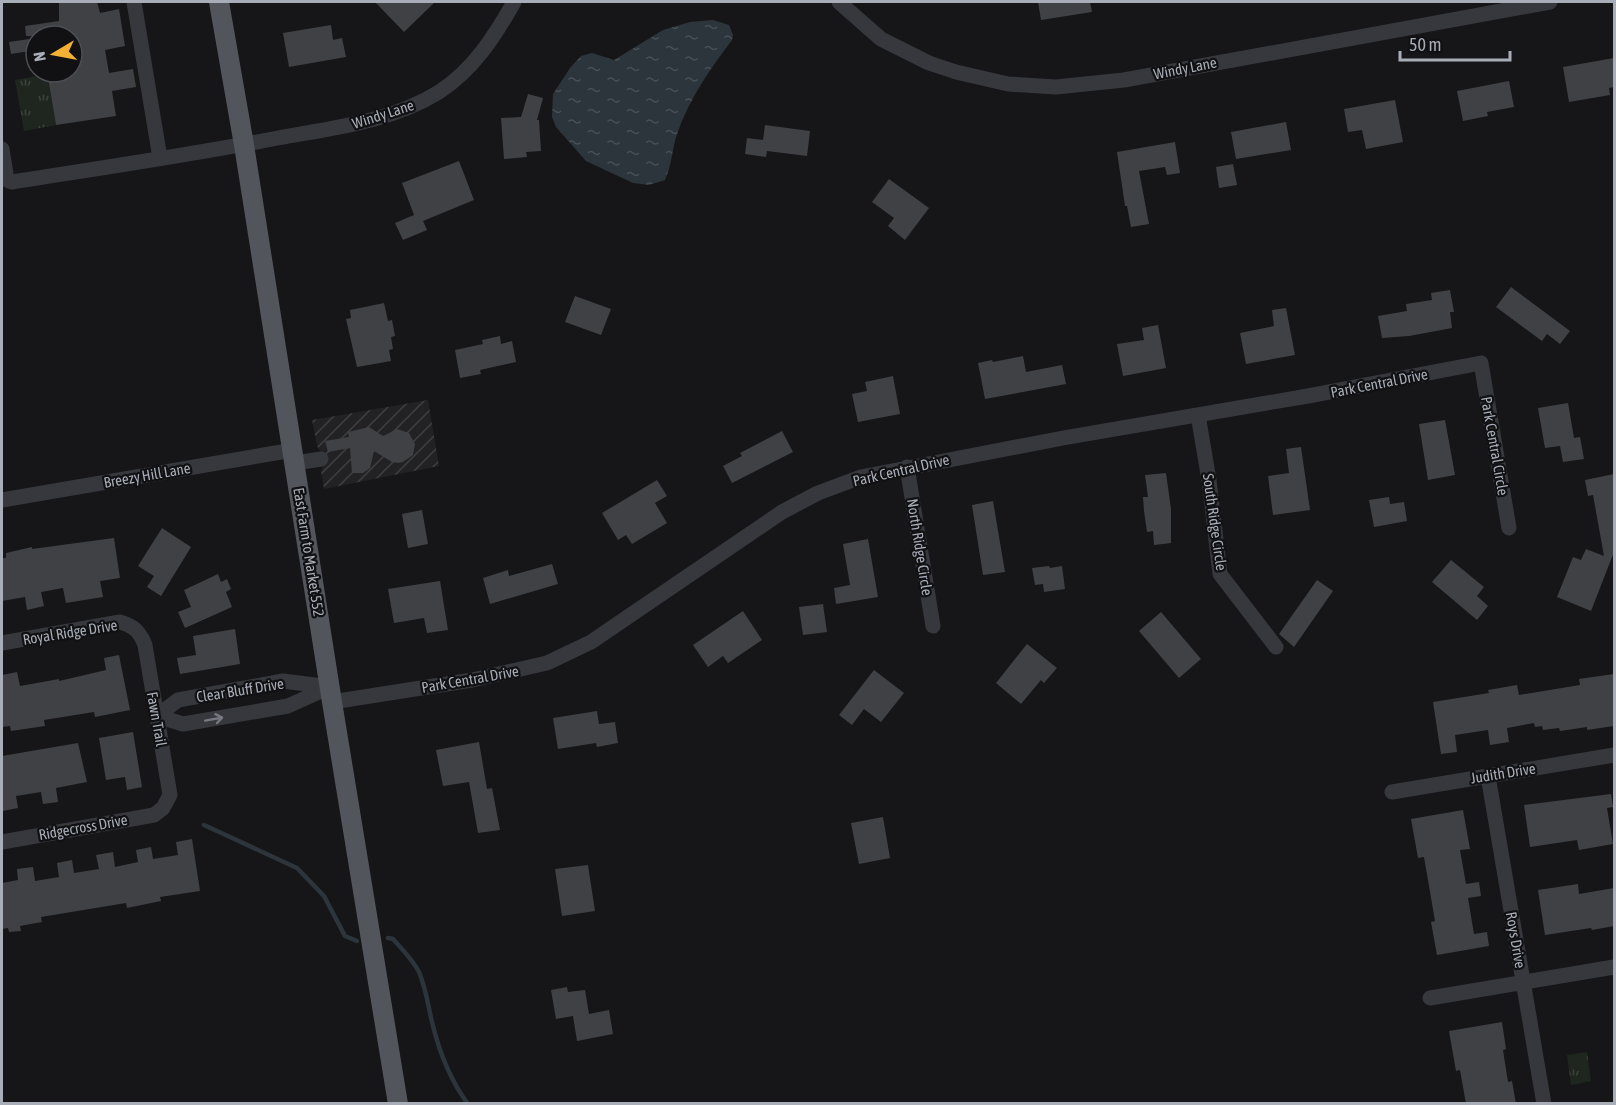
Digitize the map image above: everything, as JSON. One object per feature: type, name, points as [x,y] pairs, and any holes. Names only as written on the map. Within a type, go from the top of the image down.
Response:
[{"type":"main road","name":"East Farm to Market 552","points":[[219,2],[244,144],[398,1104]]},
{"type":"street","points":[[134,2],[160,158]]},
{"type":"street","name":"Windy Lane","points":[[2,149],[7,180],[12,182],[358,124],[403,110],[436,94],[473,62],[495,36],[514,2]]},
{"type":"street","name":"Windy Lane","points":[[838,2],[881,39],[928,63],[1008,84],[1056,87],[1124,80],[1550,2]]},
{"type":"street","name":"Park Central Drive","points":[[331,695],[472,680],[547,663],[591,642],[782,512],[818,493],[861,477],[1481,363]]},
{"type":"street","name":"Park Central Circle","points":[[1481,363],[1509,528]]},
{"type":"street","name":"South Ridge Circle","points":[[1198,415],[1209,480],[1220,574],[1276,647]]},
{"type":"street","name":"Breezy Hill Lane","points":[[2,500],[294,457],[321,459]]},
{"type":"street","name":"North Ridge Circle","points":[[907,467],[933,626]]},
{"type":"street","name":"Royal Ridge Drive","points":[[2,643],[120,622],[136,629]]},
{"type":"street","name":"Fawn Trail","points":[[136,629],[145,645],[170,795],[163,808]]},
{"type":"street","name":"Clear Bluff Drive","points":[[157,716],[178,700],[283,681],[331,695]]},
{"type":"street","name":"Clear Bluff Drive","points":[[157,716],[183,724],[288,706],[331,695]]},
{"type":"street","name":"Judith Drive","points":[[1392,792],[1614,755]]},
{"type":"street","name":"Roys Drive","points":[[1488,776],[1544,1104]]},
{"type":"street","name":"Ridgecross Drive","points":[[2,842],[149,816],[163,808]]},
{"type":"street","points":[[1430,998],[1614,967]]},
{"type":"shaded area","points":[[428,400],[439,466],[324,489],[321,472],[324,463],[323,455],[317,446],[312,420]]},
{"type":"green space","points":[[24,78],[24,84],[49,84],[56,125],[24,131],[15,80]]},
{"type":"green space","points":[[1587,1052],[1591,1081],[1571,1085],[1567,1055]]},
{"type":"water","points":[[713,20],[729,25],[733,35],[732,40],[708,73],[688,109],[677,134],[665,180],[649,185],[633,183],[586,161],[556,127],[552,117],[553,94],[581,56],[592,53],[614,60],[663,30],[690,22]]},
{"type":"building","points":[[59,2],[97,2],[100,13],[119,9],[125,46],[105,50],[109,73],[133,69],[136,87],[112,91],[116,116],[56,125],[49,84],[84,84],[84,24],[39,24],[59,21]]},
{"type":"building","points":[[375,2],[435,2],[404,32]]},
{"type":"building","points":[[1038,2],[1090,2],[1092,12],[1041,20]]},
{"type":"building","points":[[331,25],[333,40],[342,38],[346,57],[289,67],[283,33]]},
{"type":"building","points":[[24,40],[24,52],[11,54],[9,42]]},
{"type":"building","points":[[1614,58],[1614,87],[1609,88],[1610,95],[1569,102],[1563,67]]},
{"type":"building","points":[[1509,81],[1514,107],[1487,112],[1488,116],[1463,121],[1457,91]]},
{"type":"building","points":[[528,94],[543,98],[537,120],[539,120],[541,151],[526,152],[527,157],[504,159],[501,118],[521,117]]},
{"type":"building","points":[[1395,100],[1403,142],[1366,149],[1362,130],[1348,132],[1344,109]]},
{"type":"building","points":[[1286,122],[1291,150],[1236,159],[1231,132]]},
{"type":"building","points":[[765,125],[810,131],[807,156],[767,151],[766,157],[745,154],[747,138],[763,140]]},
{"type":"building","points":[[1175,142],[1180,173],[1167,175],[1165,167],[1139,171],[1149,224],[1131,227],[1127,206],[1125,206],[1117,152]]},
{"type":"building","points":[[459,161],[474,200],[423,221],[427,230],[403,240],[395,223],[414,215],[402,183]]},
{"type":"building","points":[[1233,164],[1237,185],[1219,188],[1216,167]]},
{"type":"building","points":[[889,179],[929,208],[905,240],[888,226],[894,218],[872,202]]},
{"type":"building","points":[[1511,287],[1570,331],[1560,344],[1547,334],[1542,341],[1496,307]]},
{"type":"building","points":[[1450,290],[1454,312],[1450,312],[1452,328],[1409,336],[1382,338],[1378,316],[1407,311],[1406,304],[1432,300],[1431,293]]},
{"type":"building","points":[[575,296],[611,309],[601,335],[565,322]]},
{"type":"building","points":[[384,303],[388,321],[392,320],[395,336],[391,337],[393,349],[389,350],[391,361],[357,367],[346,319],[351,318],[350,310]]},
{"type":"building","points":[[1286,308],[1295,355],[1246,364],[1240,333],[1274,326],[1272,310]]},
{"type":"building","points":[[1158,325],[1166,368],[1123,376],[1117,344],[1144,340],[1142,328]]},
{"type":"building","points":[[500,336],[501,344],[512,341],[516,362],[480,370],[481,374],[460,378],[455,350],[483,344],[482,340]]},
{"type":"building","points":[[1023,356],[1026,372],[1062,365],[1066,384],[985,399],[978,363]]},
{"type":"building","points":[[893,376],[900,414],[858,422],[852,394],[867,391],[865,382]]},
{"type":"building","points":[[1568,403],[1574,438],[1580,437],[1584,459],[1563,462],[1560,446],[1545,448],[1538,408]]},
{"type":"building","points":[[1445,420],[1455,475],[1428,480],[1419,424]]},
{"type":"building","points":[[369,427],[383,436],[397,429],[409,433],[415,444],[413,455],[398,463],[374,451],[370,468],[363,473],[352,473],[350,448],[328,452],[325,441],[349,437],[348,432]]},
{"type":"building","points":[[782,431],[793,452],[732,483],[723,466],[742,456],[740,453]]},
{"type":"building","points":[[1301,447],[1310,510],[1273,515],[1268,476],[1289,473],[1286,449]]},
{"type":"building","points":[[1166,473],[1171,509],[1171,543],[1154,545],[1153,531],[1147,532],[1144,511],[1143,497],[1148,497],[1145,475]]},
{"type":"building","points":[[1614,474],[1614,552],[1591,611],[1557,597],[1573,557],[1581,560],[1586,549],[1604,556],[1593,495],[1588,496],[1585,480]]},
{"type":"building","points":[[657,480],[667,496],[655,503],[667,523],[632,544],[626,535],[618,540],[602,513]]},
{"type":"building","points":[[1389,497],[1390,504],[1404,502],[1407,521],[1374,527],[1369,500]]},
{"type":"building","points":[[993,501],[1005,572],[983,575],[972,505]]},
{"type":"building","points":[[422,510],[428,544],[408,548],[402,514]]},
{"type":"building","points":[[162,528],[191,547],[161,596],[147,587],[154,576],[138,566]]},
{"type":"building","points":[[114,538],[120,578],[100,581],[103,597],[66,603],[63,588],[41,592],[44,606],[27,610],[25,597],[2,601],[2,558],[6,558],[6,553],[32,547],[32,549]]},
{"type":"building","points":[[868,539],[878,597],[836,604],[834,588],[850,585],[843,544]]},
{"type":"building","points":[[1451,560],[1484,587],[1477,596],[1488,606],[1477,620],[1432,582]]},
{"type":"building","points":[[552,564],[558,584],[490,604],[483,578],[508,570],[509,576]]},
{"type":"building","points":[[1049,566],[1050,568],[1062,566],[1065,589],[1044,592],[1043,584],[1035,585],[1032,568]]},
{"type":"building","points":[[218,574],[221,582],[227,579],[231,589],[226,592],[232,607],[185,628],[178,612],[191,607],[184,590]]},
{"type":"building","points":[[1317,580],[1333,591],[1294,647],[1279,634]]},
{"type":"building","points":[[440,581],[448,630],[427,633],[424,618],[394,623],[388,589]]},
{"type":"building","points":[[823,604],[827,632],[803,635],[799,607]]},
{"type":"building","points":[[743,611],[762,640],[728,663],[723,656],[708,667],[693,645]]},
{"type":"building","points":[[1161,612],[1201,659],[1179,678],[1139,631]]},
{"type":"building","points":[[235,629],[240,664],[180,674],[177,658],[196,655],[193,636]]},
{"type":"building","points":[[1027,644],[1057,668],[1044,683],[1041,680],[1021,704],[996,683]]},
{"type":"building","points":[[119,655],[130,710],[95,717],[94,712],[44,720],[45,726],[11,731],[10,726],[2,727],[2,675],[17,672],[20,686],[59,679],[59,681],[106,670],[104,658]]},
{"type":"building","points":[[874,670],[904,693],[881,722],[864,709],[852,725],[839,715]]},
{"type":"building","points":[[1614,674],[1614,726],[1560,731],[1559,728],[1543,730],[1542,726],[1535,727],[1534,723],[1507,728],[1509,742],[1490,745],[1488,730],[1455,735],[1457,752],[1441,754],[1433,702],[1489,693],[1488,690],[1517,685],[1519,695],[1580,685],[1579,679]]},
{"type":"building","points":[[597,711],[599,724],[615,722],[618,743],[597,747],[596,743],[558,749],[553,718]]},
{"type":"building","points":[[133,732],[142,787],[127,790],[125,777],[106,780],[99,738]]},
{"type":"building","points":[[479,742],[487,789],[492,788],[500,830],[478,833],[469,782],[443,786],[436,750]]},
{"type":"building","points":[[78,743],[87,782],[56,788],[58,802],[43,804],[41,792],[16,796],[18,808],[3,811],[2,756]]},
{"type":"building","points":[[1611,794],[1613,807],[1607,808],[1613,844],[1579,850],[1577,840],[1530,847],[1524,805]]},
{"type":"building","points":[[1463,810],[1470,849],[1460,850],[1466,884],[1479,882],[1481,896],[1468,898],[1474,934],[1487,932],[1489,946],[1437,955],[1431,922],[1435,921],[1424,857],[1418,858],[1411,819]]},
{"type":"building","points":[[883,817],[890,858],[859,864],[851,823]]},
{"type":"building","points":[[192,839],[200,891],[160,897],[161,901],[127,908],[126,903],[41,917],[42,922],[20,926],[21,931],[9,932],[8,928],[2,929],[2,883],[18,880],[17,869],[33,867],[35,881],[59,877],[57,863],[72,860],[74,873],[99,869],[96,855],[113,852],[115,867],[138,862],[136,850],[151,847],[153,859],[178,855],[176,842]]},
{"type":"building","points":[[588,865],[595,911],[562,916],[555,869]]},
{"type":"building","points":[[1578,884],[1579,894],[1614,888],[1614,926],[1545,935],[1538,890]]},
{"type":"building","points":[[567,987],[568,992],[585,990],[589,1014],[609,1010],[613,1034],[577,1041],[573,1016],[556,1019],[551,990]]},
{"type":"building","points":[[1502,1022],[1508,1082],[1512,1081],[1516,1104],[1466,1104],[1460,1070],[1456,1071],[1449,1031]]},
{"type":"waterway","points":[[204,825],[297,868],[324,896],[345,936],[357,941]]},
{"type":"waterway","points":[[388,938],[393,939],[419,972],[442,1054],[456,1085],[468,1104]]}]
